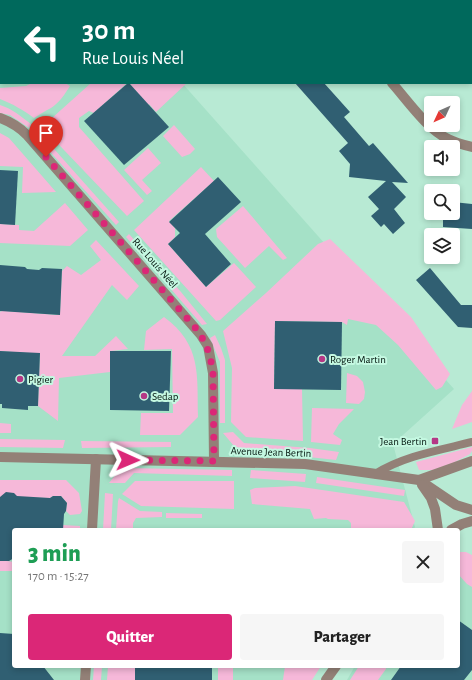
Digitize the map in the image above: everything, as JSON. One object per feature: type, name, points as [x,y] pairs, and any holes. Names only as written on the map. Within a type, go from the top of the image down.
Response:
[{"type":"street","points":[[393,84],[433,128],[446,139],[472,147]]},
{"type":"street","name":"Rue Louis Néel","points":[[0,118],[9,121],[27,135],[201,335],[208,346],[213,373],[214,461]]},
{"type":"street","name":"Avenue Jean Bertin","points":[[0,457],[306,464],[419,480],[456,505],[472,510]]},
{"type":"street","points":[[92,528],[96,459]]},
{"type":"street","name":"Avenue Jean Bertin","points":[[419,480],[472,461]]},
{"type":"street","points":[[419,480],[431,498],[435,509],[438,528]]},
{"type":"street","points":[[455,528],[472,521]]},
{"type":"street","points":[[85,680],[86,668]]},
{"type":"street","points":[[326,680],[335,668]]},
{"type":"lane","points":[[375,474],[385,468],[411,458],[472,442]]},
{"type":"shaded area","points":[[0,84],[183,84],[454,389],[393,444],[415,527],[12,528],[12,668],[304,668],[296,680],[0,680]]},
{"type":"shaded area","points":[[30,84],[67,84],[70,86],[57,104],[34,118],[18,107],[0,99],[0,88],[26,86]]},
{"type":"shaded area","points":[[90,84],[126,84],[94,113],[89,111],[79,118],[79,127],[144,201],[127,216],[42,127]]},
{"type":"shaded area","points":[[130,84],[186,84],[156,112],[149,104],[148,105]]},
{"type":"shaded area","points":[[0,105],[13,111],[31,124],[29,128],[10,115],[0,113]]},
{"type":"shaded area","points":[[174,125],[195,149],[190,154],[182,157],[163,136]]},
{"type":"shaded area","points":[[39,132],[119,222],[116,225],[35,135]]},
{"type":"shaded area","points":[[0,133],[9,138],[56,192],[22,193],[23,167],[0,166]]},
{"type":"shaded area","points":[[148,148],[161,163],[142,180],[152,191],[147,195],[124,170]]},
{"type":"shaded area","points":[[201,167],[214,181],[169,221],[175,228],[175,237],[168,244],[206,287],[234,263],[256,287],[220,320],[216,321],[134,230]]},
{"type":"shaded area","points":[[65,203],[88,230],[70,246],[0,243],[0,224],[19,225],[19,230],[34,231]]},
{"type":"shaded area","points":[[243,206],[287,258],[283,260],[269,246],[245,268],[217,237],[216,229]]},
{"type":"shaded area","points":[[129,234],[181,292],[207,324],[202,325],[126,237]]},
{"type":"shaded area","points":[[330,239],[411,317],[450,374],[442,387],[436,390],[398,345],[376,325],[348,319],[347,325],[342,322],[275,321],[274,389],[302,389],[303,441],[246,437],[231,422],[232,368],[223,331],[318,244]]},
{"type":"shaded area","points":[[96,240],[139,286],[127,300],[112,285],[62,356],[95,356],[116,336],[128,349],[111,351],[110,372],[59,378],[58,421],[38,406],[40,354],[0,351],[0,312],[4,310],[57,315],[60,313],[62,271],[67,266],[81,275],[101,260],[90,246]]},
{"type":"shaded area","points":[[164,317],[185,339],[191,350],[197,374],[198,417],[180,435],[140,435],[141,413],[173,413],[172,349],[144,350],[146,331]]},
{"type":"shaded area","points":[[215,335],[225,360],[225,423],[220,423],[220,362],[210,338]]},
{"type":"shaded area","points":[[347,373],[357,376],[363,382],[365,392],[364,399],[359,404],[346,403]]},
{"type":"shaded area","points":[[472,391],[472,422],[452,429],[462,405]]},
{"type":"shaded area","points":[[312,408],[354,409],[339,424],[333,434],[342,440],[340,445],[311,442]]},
{"type":"shaded area","points":[[0,423],[11,424],[11,433],[0,433]]},
{"type":"shaded area","points":[[233,432],[244,443],[310,448],[339,452],[336,460],[244,450],[234,446],[223,433]]},
{"type":"shaded area","points":[[0,439],[65,440],[63,448],[0,447]]},
{"type":"shaded area","points":[[81,441],[171,442],[171,447],[82,448]]},
{"type":"shaded area","points":[[472,447],[470,454],[453,463],[433,470],[419,470],[416,462]]},
{"type":"shaded area","points":[[127,468],[232,470],[232,476],[134,473],[125,483],[109,483],[117,473]]},
{"type":"shaded area","points":[[251,470],[306,474],[305,482],[250,478]]},
{"type":"shaded area","points":[[317,477],[405,490],[404,496],[316,483]]},
{"type":"shaded area","points":[[0,480],[66,480],[79,493],[82,511],[80,514],[70,515],[66,511],[67,503],[61,496],[53,496],[50,498],[0,497]]},
{"type":"shaded area","points":[[135,481],[234,481],[234,509],[141,506],[122,494]]},
{"type":"shaded area","points":[[295,486],[404,502],[415,521],[412,528],[351,528],[351,523],[348,520],[326,518],[314,519],[310,509],[252,504],[250,490],[255,488]]},
{"type":"shaded area","points":[[105,493],[113,494],[111,528],[103,528]]},
{"type":"shaded area","points":[[119,498],[140,511],[162,512],[162,517],[136,518],[133,523],[133,528],[116,528]]},
{"type":"shaded area","points":[[166,513],[202,514],[202,518],[166,518]]},
{"type":"shaded area","points":[[63,525],[80,526],[80,528],[63,528]]},
{"type":"shaded area","points":[[460,552],[466,552],[472,555],[472,587],[460,576]]},
{"type":"shaded area","points":[[460,554],[472,562],[472,680],[347,680],[354,668],[460,668]]},
{"type":"shaded area","points":[[0,560],[12,562],[12,571],[0,571]]},
{"type":"shaded area","points":[[94,668],[102,668],[101,680],[93,680]]},
{"type":"shaded area","points":[[108,668],[135,668],[135,680],[107,680]]},
{"type":"shaded area","points":[[218,668],[233,668],[233,680],[218,680]]},
{"type":"shaded area","points":[[285,668],[320,668],[312,680],[283,680]]},
{"type":"shaded area","points":[[358,668],[386,669],[378,680],[350,680]]},
{"type":"building","points":[[127,84],[130,84],[169,127],[124,165],[84,121]]},
{"type":"building","points":[[296,84],[325,84],[350,112],[344,117],[369,146],[373,143],[408,183],[392,182],[406,197],[394,209],[405,223],[393,234],[384,224],[381,227],[371,216],[379,209],[368,197],[386,181],[349,177],[350,164],[339,151],[348,143]]},
{"type":"building","points":[[0,170],[18,171],[15,225],[0,224]]},
{"type":"building","points":[[218,177],[241,202],[205,234],[231,264],[206,287],[168,244],[180,233],[169,222]]},
{"type":"building","points":[[460,203],[472,204],[472,229],[443,227],[443,220],[460,220]]},
{"type":"building","points":[[0,265],[39,270],[42,268],[62,269],[60,315],[0,311]]},
{"type":"building","points":[[430,268],[461,305],[472,305],[472,328],[458,327],[416,280]]},
{"type":"building","points":[[275,321],[342,322],[341,390],[274,389]]},
{"type":"building","name":"Pigier","points":[[0,351],[40,353],[38,406],[28,406],[28,410],[2,408],[2,404],[0,404]]},
{"type":"building","points":[[110,351],[171,351],[169,411],[110,410]]},
{"type":"building","points":[[6,492],[14,493],[17,496],[50,498],[53,496],[61,496],[67,503],[64,514],[63,528],[12,528],[12,559],[9,561],[0,561],[0,497]]},
{"type":"building","points":[[460,621],[472,630],[472,670],[464,680],[391,680],[400,668],[460,668]]},
{"type":"building","points":[[0,633],[12,634],[12,668],[45,668],[54,680],[0,680]]},
{"type":"building","points":[[135,668],[212,668],[212,680],[135,680]]},
{"type":"place","name":"Roger Martin","points":[[322,359]]},
{"type":"place","name":"Pigier","points":[[20,379]]},
{"type":"place","name":"Sedap","points":[[144,396]]},
{"type":"place","name":"Jean Bertin","points":[[435,441]]},
{"type":"route","points":[[46,157],[193,325],[208,346],[213,373],[214,461],[128,460]]}]
